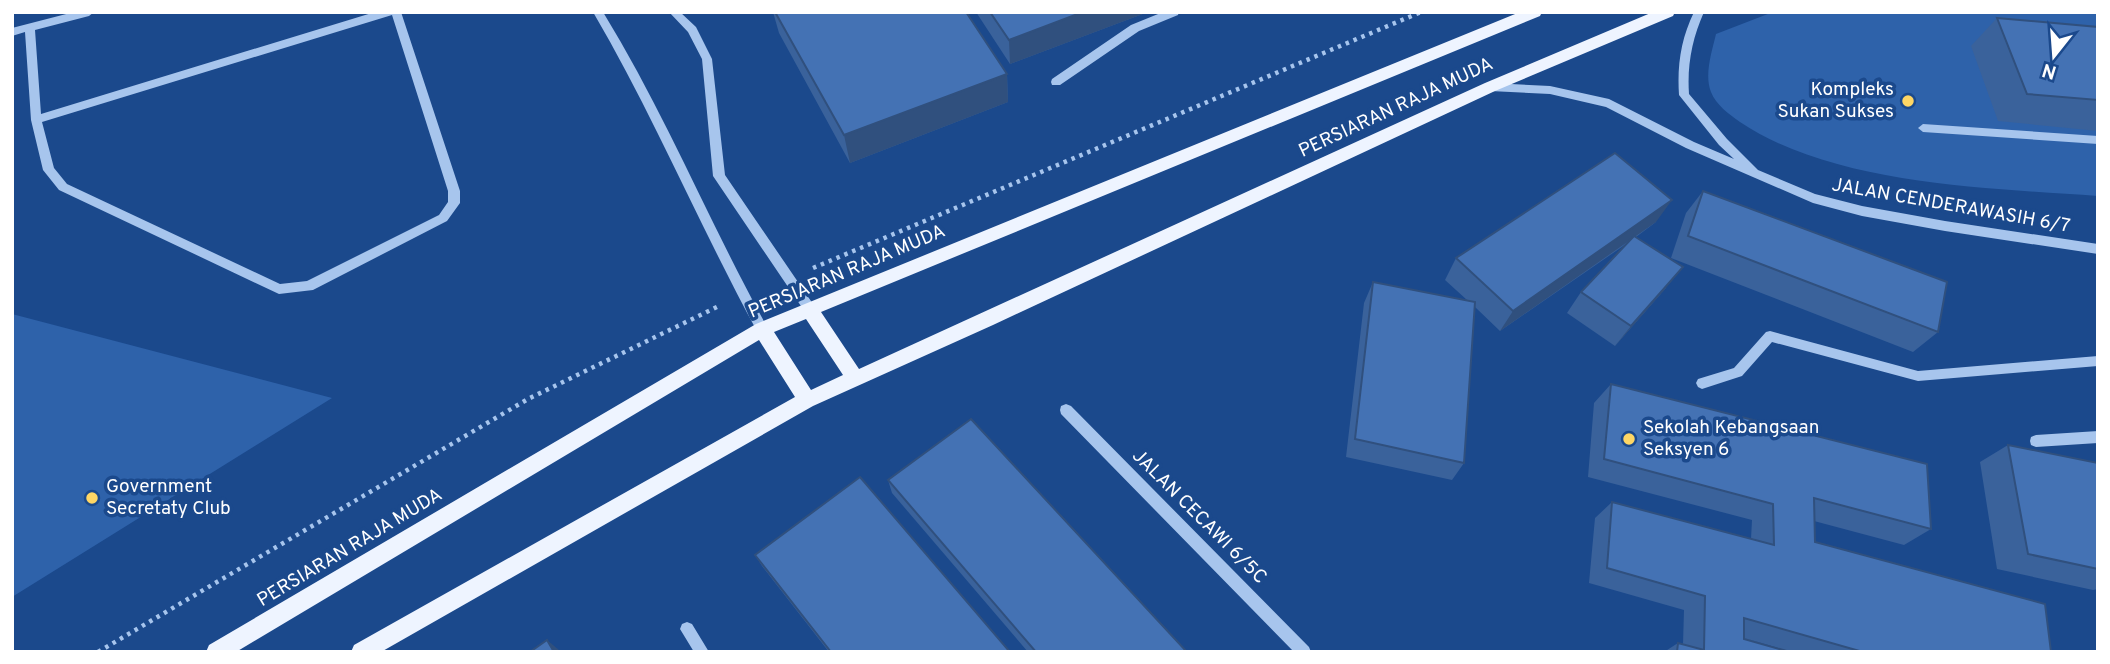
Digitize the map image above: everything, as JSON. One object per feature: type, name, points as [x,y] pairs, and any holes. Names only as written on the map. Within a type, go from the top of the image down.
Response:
[{"type":"main road","name":"PERSIARAN RAJA MUDA","points":[[216,652],[762,330],[809,308],[1535,12]]},
{"type":"main road","name":"PERSIARAN RAJA MUDA","points":[[361,652],[807,400],[1490,87],[1668,12]]},
{"type":"main road","points":[[809,308],[855,379]]},
{"type":"main road","points":[[762,330],[807,400]]},
{"type":"street","points":[[12,32],[89,12]]},
{"type":"street","points":[[30,27],[36,120],[388,12]]},
{"type":"street","points":[[598,12],[623,52],[734,280],[762,330]]},
{"type":"street","points":[[674,12],[692,30],[707,59],[719,176],[809,308]]},
{"type":"street","points":[[1699,12],[1690,30],[1684,54],[1684,95],[1723,142],[1761,177]]},
{"type":"street","name":"JALAN CENDERAWASIH 6/7","points":[[1490,87],[1550,90],[1609,103],[1690,145],[1813,198],[1862,211],[2098,249]]},
{"type":"street","points":[[1923,128],[2098,140]]},
{"type":"street","points":[[1702,383],[1738,372],[1770,336],[1918,376],[2098,361]]},
{"type":"street","name":"JALAN CECAWI 6/5C","points":[[1066,410],[1304,652]]},
{"type":"street","points":[[2036,441],[2098,436]]},
{"type":"street","points":[[687,629],[702,652]]},
{"type":"lane","points":[[36,120],[49,170],[63,187],[279,289],[309,286],[443,218],[454,203],[454,191],[396,12]]},
{"type":"lane","points":[[1056,82],[1135,28],[1174,12]]},
{"type":"shaded area","name":"Kompleks Sukan Sukses","points":[[1773,12],[2098,12],[2098,196],[1961,186],[1865,171],[1820,159],[1778,143],[1740,122],[1719,105],[1709,85],[1709,63],[1716,34]]},
{"type":"shaded area","name":"Government Secretaty Club","points":[[12,314],[332,398],[12,597]]},
{"type":"building","points":[[775,12],[966,12],[1007,74],[844,135]]},
{"type":"building","points":[[990,12],[1083,12],[1009,40]]},
{"type":"building","points":[[1997,18],[2098,27],[2098,100],[2027,94]]},
{"type":"building","points":[[1615,153],[1672,200],[1513,311],[1456,258]]},
{"type":"building","points":[[1703,191],[1947,282],[1938,332],[1688,236]]},
{"type":"building","points":[[1634,236],[1683,267],[1631,326],[1581,292]]},
{"type":"building","points":[[1373,282],[1475,302],[1464,463],[1355,439]]},
{"type":"building","points":[[1611,384],[1927,464],[1931,529],[1814,498],[1815,542],[2045,604],[2051,652],[1863,652],[1744,618],[1744,639],[1790,652],[1677,652],[1678,643],[1704,650],[1705,596],[1607,568],[1612,502],[1774,545],[1773,504],[1604,459]]},
{"type":"building","points":[[971,419],[1187,652],[1036,652],[888,480]]},
{"type":"building","points":[[2008,445],[2098,463],[2098,569],[2028,554]]},
{"type":"building","points":[[860,477],[1010,652],[831,652],[755,555]]},
{"type":"building","points":[[547,640],[554,652],[530,652]]},
{"type":"place","name":"Kompleks Sukan Sukses","points":[[1908,101]]},
{"type":"place","name":"Sekolah Kebangsaan Seksyen 6","points":[[1629,439]]},
{"type":"place","name":"Government Secretaty Club","points":[[92,498]]}]
